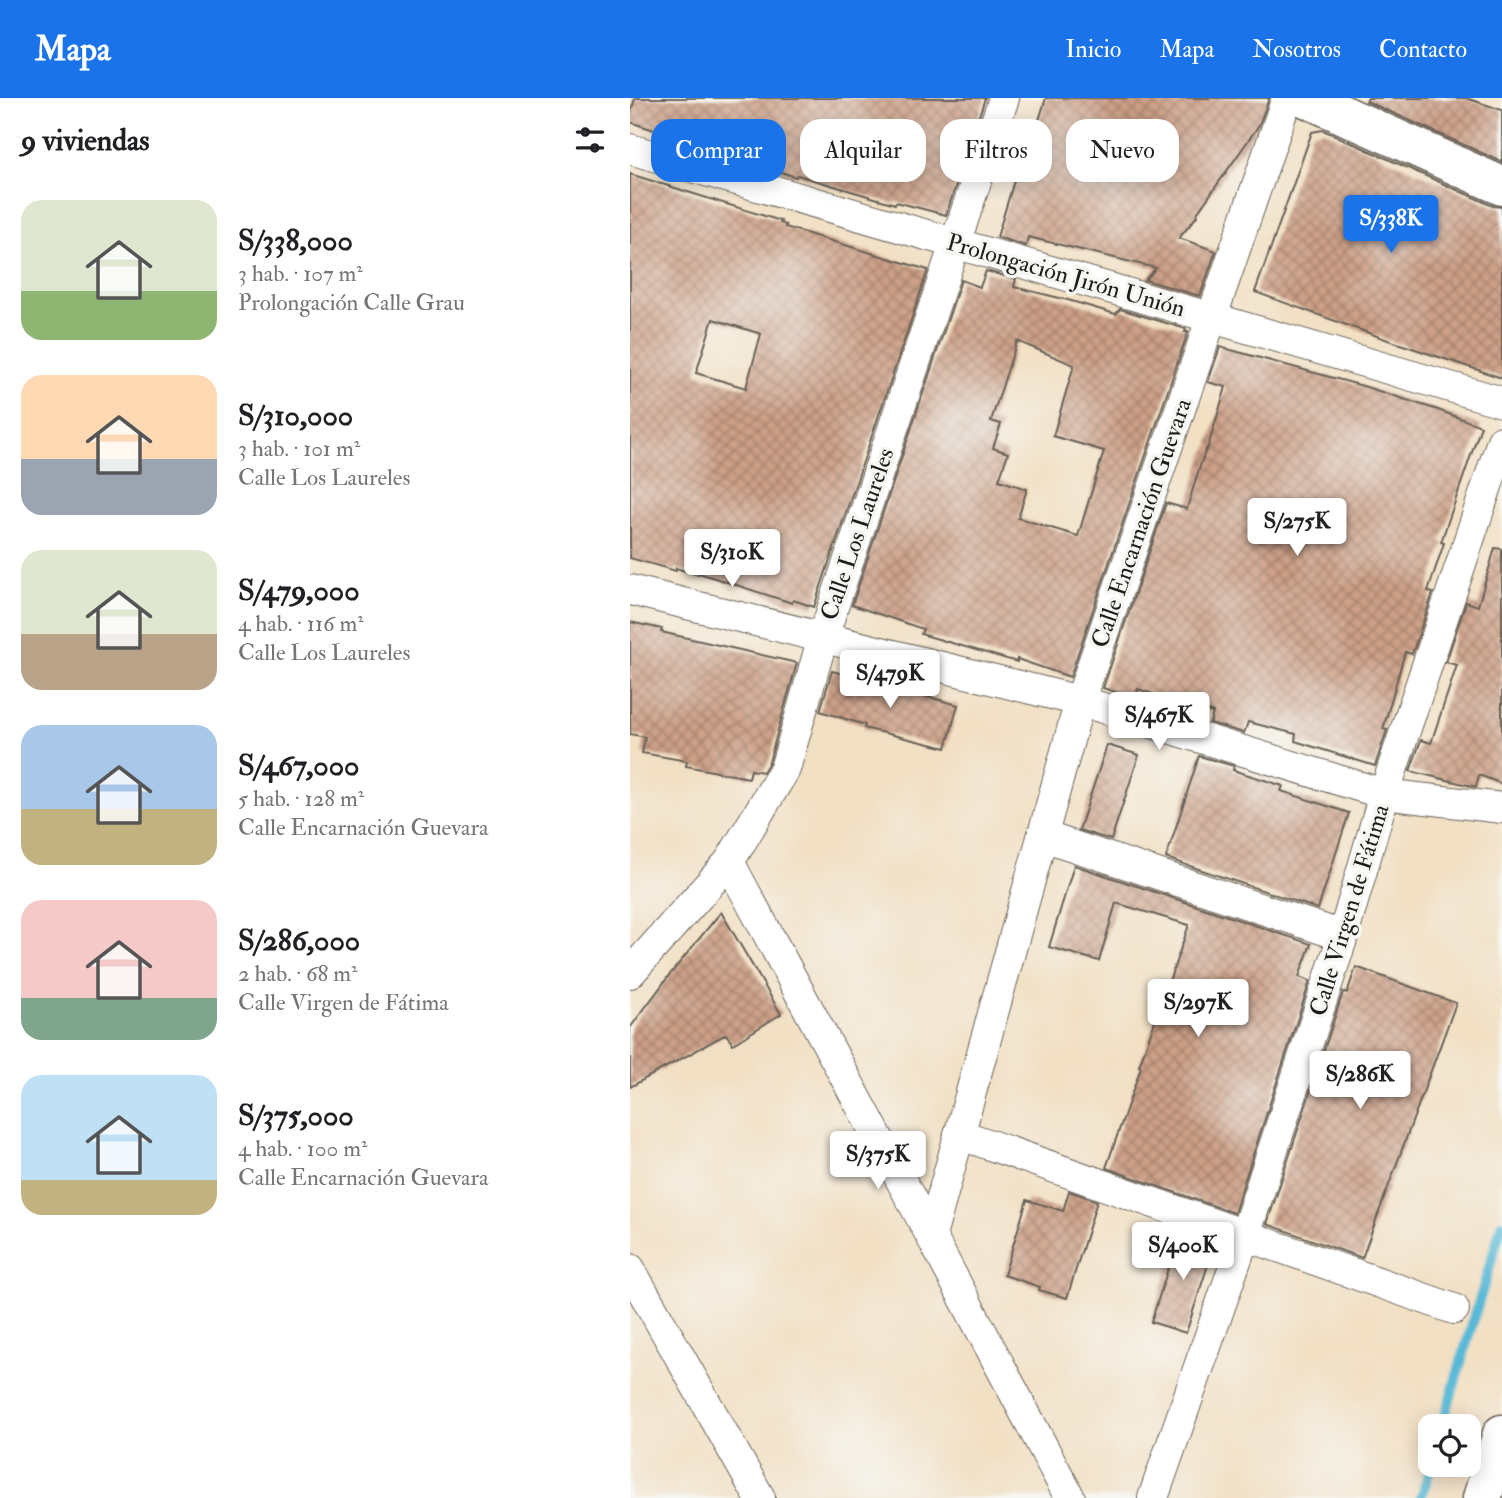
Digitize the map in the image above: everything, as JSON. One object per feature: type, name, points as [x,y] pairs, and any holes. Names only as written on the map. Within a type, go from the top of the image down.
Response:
[{"type":"street","name":"Calle Los Laureles","points":[[630,972],[729,862],[785,769],[822,637],[1004,98]]},
{"type":"street","name":"Calle Encarnación Guevara","points":[[931,1236],[1080,701],[1287,98]]},
{"type":"street","points":[[1325,102],[1502,186]]},
{"type":"street","name":"Prolongación Jirón Unión","points":[[630,149],[1502,402]]},
{"type":"street","name":"Calle Virgen de Fátima","points":[[1153,1498],[1245,1235],[1343,936],[1384,793],[1502,441]]},
{"type":"street","points":[[630,590],[1080,701],[1384,793],[1502,808]]},
{"type":"street","points":[[1042,836],[1343,936]]},
{"type":"street","points":[[729,862],[1070,1498]]},
{"type":"street","points":[[959,1134],[1454,1309]]},
{"type":"street","points":[[630,1269],[760,1498]]},
{"type":"street","points":[[1482,1498],[1502,1434]]},
{"type":"building","points":[[635,98],[985,98],[978,119],[940,119],[940,182],[957,182],[946,215],[896,202],[895,204],[821,182],[926,182],[926,119],[800,119],[800,176],[796,177],[786,174],[786,119],[651,119],[651,129],[630,122]]},
{"type":"building","points":[[1046,98],[1269,98],[1259,125],[1179,238],[1216,251],[1200,296],[1145,280],[1156,268],[1028,237],[1026,246],[997,237],[1014,182],[1052,182],[1052,119],[1039,119]]},
{"type":"building","points":[[1368,98],[1466,98],[1502,110],[1502,162],[1366,101]]},
{"type":"building","points":[[1323,130],[1493,206],[1502,207],[1502,378],[1255,292],[1312,132]]},
{"type":"building","points":[[630,174],[781,221],[785,227],[928,270],[814,607],[793,600],[792,603],[699,573],[698,575],[676,568],[676,571],[630,558]],"holes":[[[713,319],[761,334],[746,388],[696,373]]]},
{"type":"building","points":[[986,271],[1016,279],[1014,287],[1116,314],[1120,309],[1186,329],[1185,332],[1188,332],[1070,677],[1017,659],[1017,662],[921,634],[923,629],[852,605],[961,280],[980,287]],"holes":[[[1017,341],[1074,365],[1053,436],[1104,451],[1078,536],[1018,518],[1027,489],[999,480],[1008,453],[993,448],[1001,424],[991,421]]]},
{"type":"building","points":[[1220,347],[1363,386],[1481,426],[1441,542],[1444,543],[1428,591],[1433,593],[1412,654],[1405,652],[1383,729],[1387,730],[1375,766],[1295,741],[1296,734],[1248,722],[1244,733],[1210,723],[1213,713],[1138,689],[1135,698],[1103,688],[1166,503],[1187,509],[1226,387],[1208,382]]},
{"type":"building","points":[[1495,548],[1502,549],[1502,784],[1479,775],[1476,787],[1410,771],[1421,740],[1431,743],[1457,665],[1446,662],[1466,602],[1478,606]]},
{"type":"building","points":[[630,622],[662,629],[661,632],[797,663],[769,762],[763,772],[751,770],[749,778],[686,766],[687,761],[642,753],[645,737],[630,734]]},
{"type":"building","points":[[832,671],[958,705],[946,748],[864,728],[865,725],[820,711]]},
{"type":"building","points":[[1107,745],[1139,755],[1111,840],[1079,830]]},
{"type":"building","points":[[1199,756],[1234,766],[1233,770],[1283,786],[1281,791],[1349,813],[1318,909],[1166,858]]},
{"type":"building","points":[[1074,865],[1311,944],[1299,977],[1310,981],[1234,1213],[1106,1168],[1189,925],[1116,903],[1099,961],[1049,947]]},
{"type":"building","points":[[721,912],[781,1014],[733,1044],[726,1034],[630,1087],[630,1028]]},
{"type":"building","points":[[1356,967],[1456,1003],[1362,1258],[1267,1224],[1343,992],[1347,993]]},
{"type":"building","points":[[1069,1191],[1097,1201],[1067,1298],[1004,1275],[1027,1200],[1063,1211]]},
{"type":"building","points":[[1180,1231],[1215,1243],[1186,1333],[1151,1322]]},
{"type":"waterway","points":[[1446,1414],[1502,1224]]},
{"type":"waterway","points":[[1421,1498],[1427,1477]]}]
